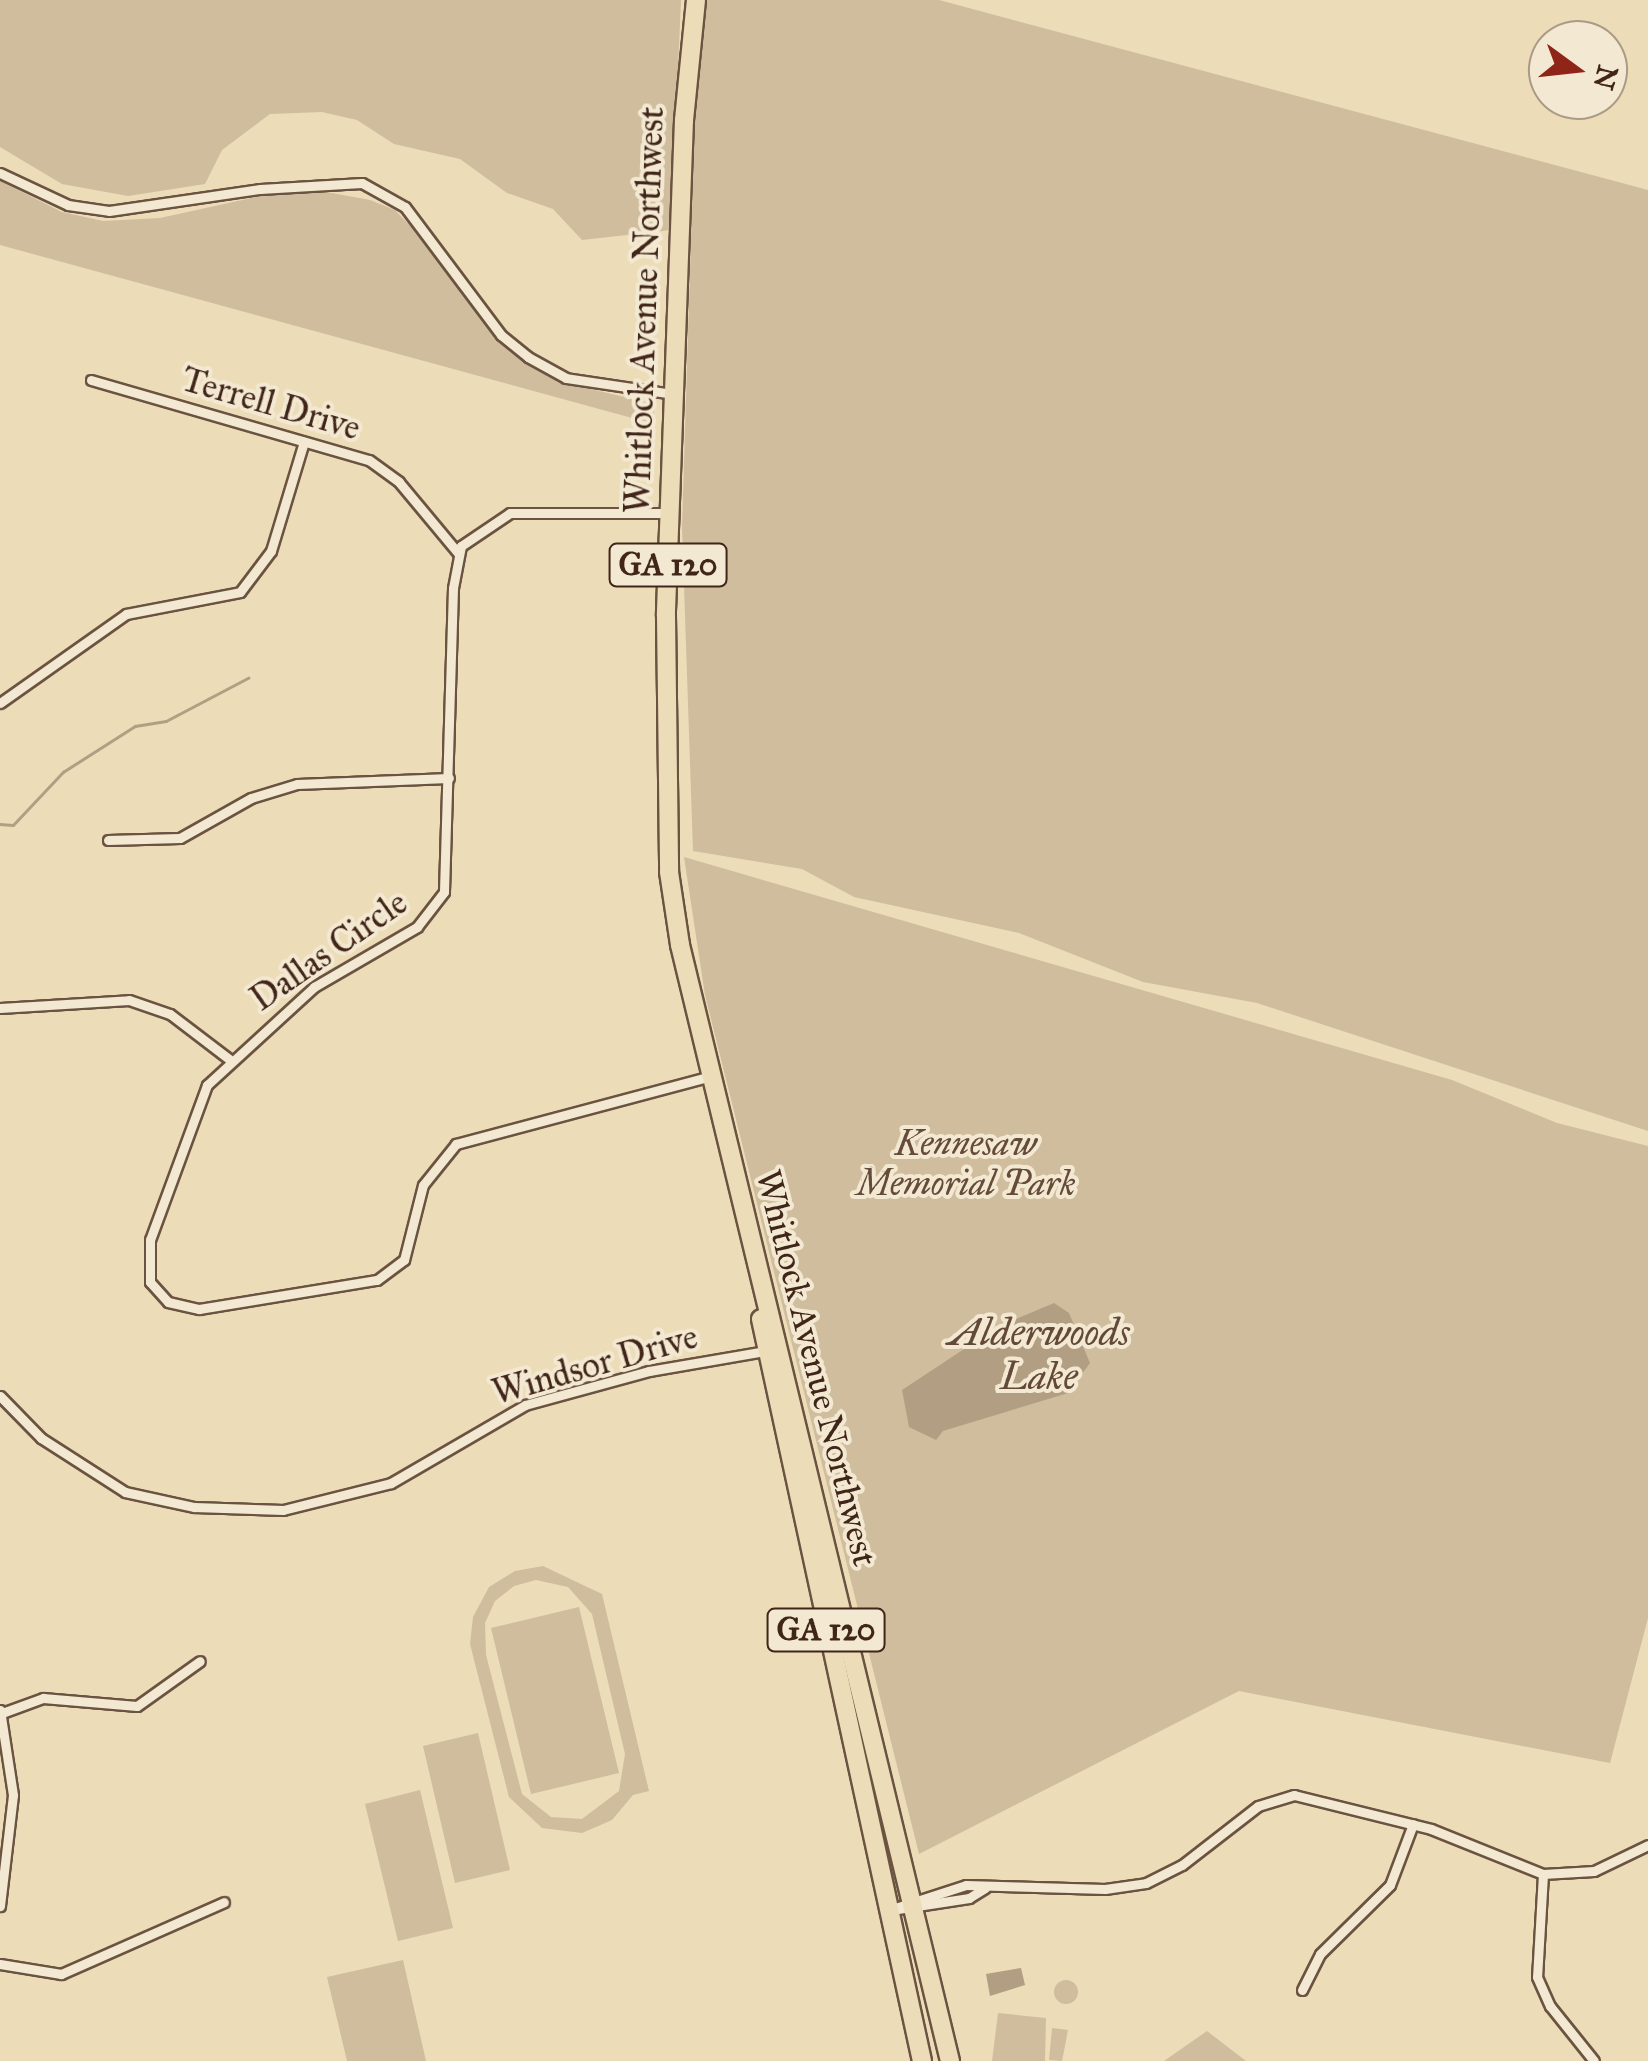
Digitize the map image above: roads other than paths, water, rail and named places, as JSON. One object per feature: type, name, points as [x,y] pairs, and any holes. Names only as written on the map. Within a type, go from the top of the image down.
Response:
[{"type":"highway","name":"Whitlock Avenue Northwest","points":[[696,0],[684,120],[673,394],[665,832],[680,945],[774,1349],[922,2061]]},
{"type":"highway","name":"Whitlock Avenue Northwest","points":[[774,1349],[950,2061]]},
{"type":"street","points":[[0,172],[68,206],[109,211],[260,189],[362,183],[405,207],[501,335],[528,358],[566,378],[673,394]]},
{"type":"street","name":"Terrell Drive","points":[[91,380],[384,469],[458,553]]},
{"type":"street","points":[[0,703],[126,614],[240,592],[270,551],[304,442]]},
{"type":"street","points":[[458,553],[483,526],[510,513],[670,512]]},
{"type":"street","name":"Dallas Circle","points":[[458,553],[448,875],[434,910],[417,927],[328,976],[230,1059],[196,1104],[146,1260],[155,1290],[182,1308],[385,1277],[411,1245],[427,1175],[456,1144],[712,1076]]},
{"type":"street","points":[[108,840],[180,838],[251,798],[297,784],[450,778]]},
{"type":"street","points":[[0,1009],[129,1000],[170,1014],[230,1059]]},
{"type":"street","name":"Windsor Drive","points":[[0,1396],[41,1438],[125,1492],[194,1507],[283,1510],[391,1483],[525,1405],[649,1371],[774,1349]]},
{"type":"street","points":[[0,1906],[13,1795],[1,1712],[43,1698],[137,1706],[200,1661]]},
{"type":"street","points":[[889,1910],[969,1898],[985,1888],[1146,1883],[1281,1797],[1320,1798],[1413,1824],[1543,1874],[1594,1871],[1648,1846]]},
{"type":"street","points":[[1302,1990],[1320,1954],[1390,1885],[1413,1824]]},
{"type":"street","points":[[1543,1874],[1537,1977],[1550,2006],[1594,2061]]},
{"type":"street","points":[[0,1964],[60,1974],[224,1902]]},
{"type":"water","name":"Alderwoods Lake","points":[[1054,1303],[1069,1313],[1090,1363],[1068,1393],[943,1431],[936,1440],[909,1427],[902,1390],[999,1326]]},
{"type":"water","points":[[1021,1968],[1025,1985],[990,1996],[986,1974]]},
{"type":"waterway","points":[[0,824],[13,825],[63,772],[135,726],[166,721],[248,678]]},
{"type":"park label","name":"Kennesaw Memorial Park","points":[[966,1164]]}]
